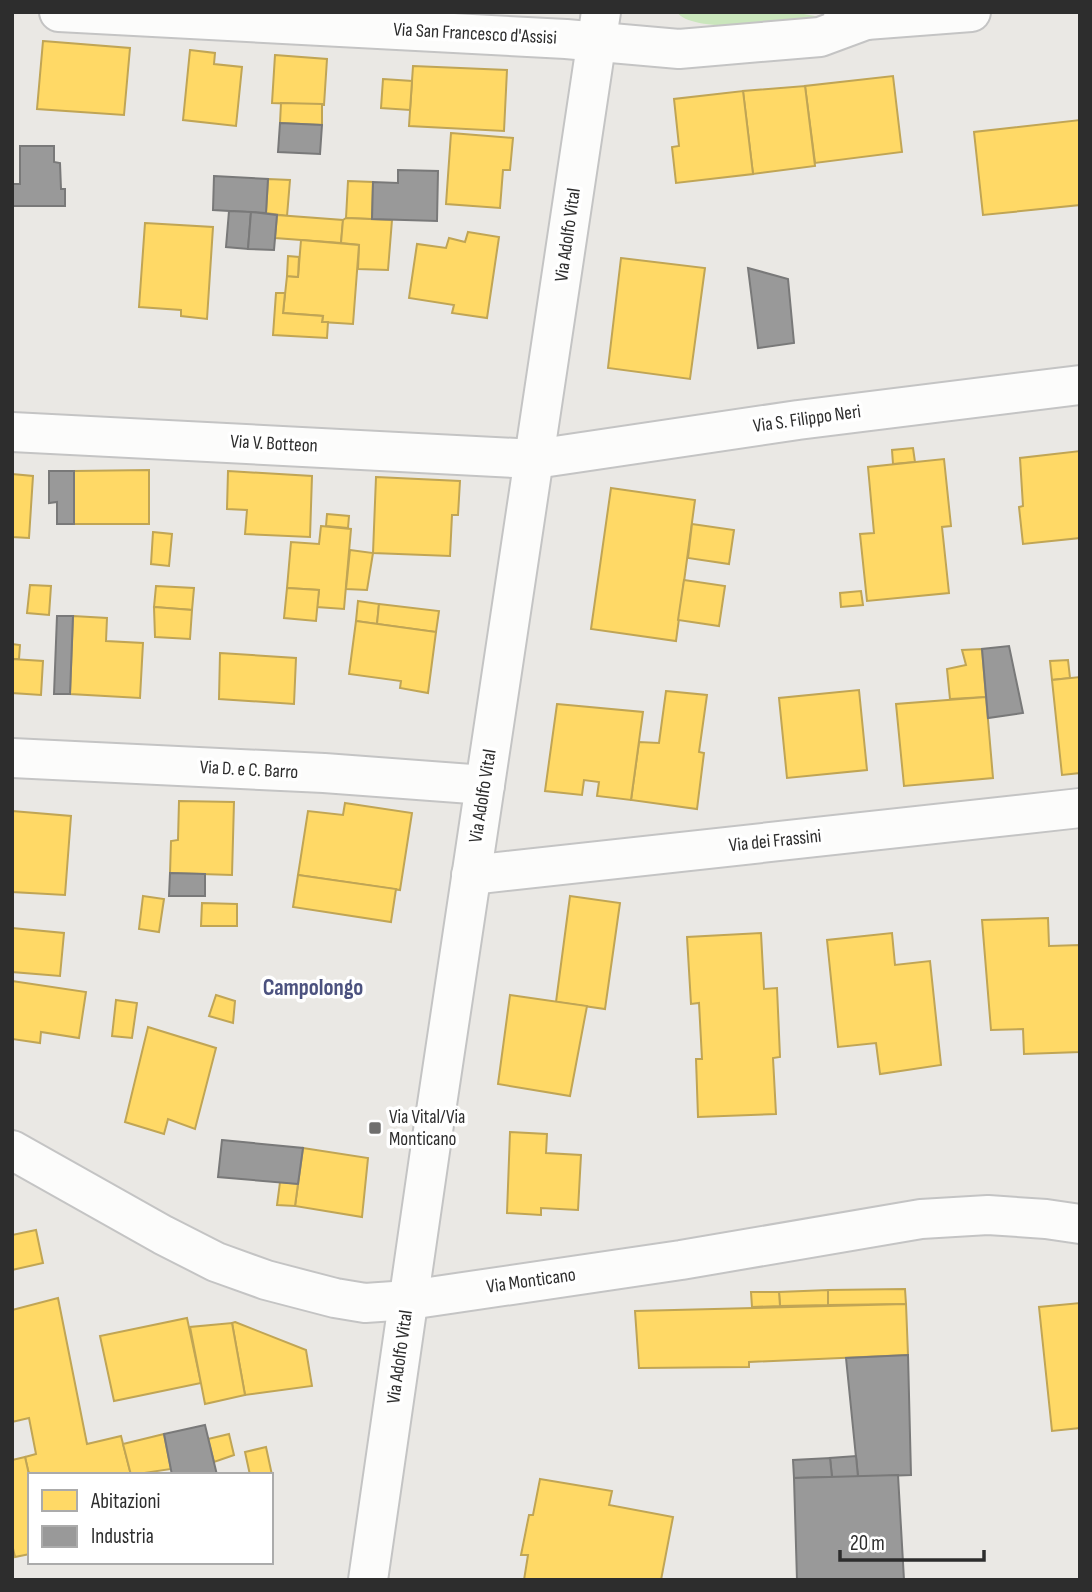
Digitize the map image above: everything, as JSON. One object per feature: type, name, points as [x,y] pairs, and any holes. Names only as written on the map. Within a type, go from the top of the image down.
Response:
[{"type":"street","name":"Via San Francesco d'Assisi","points":[[59,12],[599,27],[679,49],[820,37],[855,16],[971,12]]},
{"type":"street","name":"Via Adolfo Vital","points":[[368,1580],[599,27]]},
{"type":"street","name":"Via S. Filippo Neri","points":[[535,459],[799,420],[1080,385]]},
{"type":"street","name":"Via V. Botteon","points":[[12,432],[535,459]]},
{"type":"street","name":"Via D. e C. Barro","points":[[12,758],[324,773],[485,785]]},
{"type":"street","name":"Via dei Frassini","points":[[471,875],[1080,808]]},
{"type":"street","name":"Via Monticano","points":[[12,1150],[216,1262],[291,1288],[365,1303],[409,1300],[681,1260],[921,1219],[988,1215],[1080,1224]]},
{"type":"green space","points":[[677,12],[793,12],[820,17],[852,18],[732,26],[688,20]]},
{"type":"building: Abitazioni","points":[[43,41],[130,48],[124,115],[37,109]]},
{"type":"building: Abitazioni","points":[[190,50],[215,53],[214,64],[242,67],[236,126],[183,120]]},
{"type":"building: Abitazioni","points":[[275,55],[327,59],[324,105],[272,103]]},
{"type":"building: Abitazioni","points":[[413,66],[507,70],[504,131],[409,126]]},
{"type":"building: Abitazioni","points":[[893,76],[902,152],[815,163],[805,86]]},
{"type":"building: Abitazioni","points":[[383,79],[412,81],[410,110],[381,108]]},
{"type":"building: Abitazioni","points":[[805,86],[815,166],[753,174],[743,91]]},
{"type":"building: Abitazioni","points":[[743,91],[753,174],[676,183],[672,147],[679,146],[674,99]]},
{"type":"building: Abitazioni","points":[[281,103],[322,104],[322,125],[280,123]]},
{"type":"building: Abitazioni","points":[[1080,120],[1080,205],[983,215],[974,132]]},
{"type":"building: Abitazioni","points":[[451,133],[513,138],[510,170],[503,170],[500,208],[446,204]]},
{"type":"building: Abitazioni","points":[[268,179],[290,180],[287,216],[266,213]]},
{"type":"building: Abitazioni","points":[[348,181],[373,182],[372,219],[346,218]]},
{"type":"building: Abitazioni","points":[[277,215],[343,220],[341,243],[275,238]]},
{"type":"building: Abitazioni","points":[[343,220],[392,220],[388,270],[358,269],[359,245],[341,243]]},
{"type":"building: Abitazioni","points":[[145,223],[213,227],[207,319],[181,316],[181,310],[139,307]]},
{"type":"building: Abitazioni","points":[[468,232],[499,237],[487,318],[452,313],[454,305],[409,298],[417,244],[446,248],[449,238],[465,242]]},
{"type":"building: Abitazioni","points":[[301,240],[359,245],[353,324],[322,322],[323,316],[283,313],[287,276],[298,277]]},
{"type":"building: Abitazioni","points":[[288,256],[299,257],[298,277],[287,276]]},
{"type":"building: Abitazioni","points":[[621,258],[705,268],[690,379],[608,368]]},
{"type":"building: Abitazioni","points":[[276,293],[285,293],[283,313],[323,316],[322,322],[328,322],[327,338],[273,335]]},
{"type":"building: Abitazioni","points":[[913,448],[915,462],[893,464],[892,450]]},
{"type":"building: Abitazioni","points":[[1080,451],[1080,538],[1023,544],[1019,507],[1023,506],[1020,458]]},
{"type":"building: Abitazioni","points":[[944,459],[951,526],[942,527],[949,593],[867,601],[860,534],[874,533],[868,467]]},
{"type":"building: Abitazioni","points":[[149,470],[149,524],[74,524],[74,471]]},
{"type":"building: Abitazioni","points":[[228,471],[312,476],[310,537],[245,534],[247,510],[227,509]]},
{"type":"building: Abitazioni","points":[[12,474],[33,476],[29,538],[12,537]]},
{"type":"building: Abitazioni","points":[[376,477],[460,481],[458,515],[452,515],[450,556],[373,553]]},
{"type":"building: Abitazioni","points":[[611,488],[695,500],[676,641],[591,629]]},
{"type":"building: Abitazioni","points":[[327,514],[349,516],[348,528],[326,526]]},
{"type":"building: Abitazioni","points":[[692,524],[734,530],[729,564],[688,558]]},
{"type":"building: Abitazioni","points":[[321,526],[351,529],[344,609],[317,607],[319,590],[287,588],[291,542],[319,544]]},
{"type":"building: Abitazioni","points":[[153,532],[172,534],[169,566],[151,564]]},
{"type":"building: Abitazioni","points":[[350,550],[373,553],[367,590],[346,589]]},
{"type":"building: Abitazioni","points":[[684,580],[725,586],[719,626],[678,620]]},
{"type":"building: Abitazioni","points":[[30,585],[51,586],[49,615],[27,613]]},
{"type":"building: Abitazioni","points":[[156,586],[194,588],[192,610],[154,607]]},
{"type":"building: Abitazioni","points":[[287,588],[319,590],[316,621],[284,618]]},
{"type":"building: Abitazioni","points":[[861,591],[863,605],[841,607],[840,593]]},
{"type":"building: Abitazioni","points":[[358,601],[379,604],[377,624],[356,621]]},
{"type":"building: Abitazioni","points":[[379,604],[439,611],[436,632],[377,624]]},
{"type":"building: Abitazioni","points":[[154,607],[192,610],[190,639],[155,637]]},
{"type":"building: Abitazioni","points":[[73,616],[107,618],[106,641],[143,643],[140,698],[70,694]]},
{"type":"building: Abitazioni","points":[[356,621],[436,632],[428,693],[400,688],[401,681],[349,674]]},
{"type":"building: Abitazioni","points":[[12,644],[20,645],[19,659],[12,659]]},
{"type":"building: Abitazioni","points":[[982,649],[986,697],[950,699],[947,669],[966,665],[962,650]]},
{"type":"building: Abitazioni","points":[[220,653],[296,658],[294,704],[219,699]]},
{"type":"building: Abitazioni","points":[[12,659],[43,661],[41,695],[12,693]]},
{"type":"building: Abitazioni","points":[[1068,660],[1070,678],[1052,680],[1050,661]]},
{"type":"building: Abitazioni","points":[[1080,677],[1080,773],[1062,775],[1052,680]]},
{"type":"building: Abitazioni","points":[[859,690],[867,770],[787,778],[779,698]]},
{"type":"building: Abitazioni","points":[[666,691],[707,695],[699,752],[704,753],[697,809],[631,800],[639,742],[659,743]]},
{"type":"building: Abitazioni","points":[[986,697],[993,778],[904,786],[896,704]]},
{"type":"building: Abitazioni","points":[[557,704],[643,712],[631,800],[597,796],[599,782],[584,780],[582,795],[545,791]]},
{"type":"building: Abitazioni","points":[[179,801],[234,802],[232,875],[170,873],[171,841],[178,840]]},
{"type":"building: Abitazioni","points":[[345,803],[412,813],[400,890],[298,875],[308,811],[343,815]]},
{"type":"building: Abitazioni","points":[[12,811],[71,816],[65,895],[12,892]]},
{"type":"building: Abitazioni","points":[[298,875],[396,889],[391,922],[293,907]]},
{"type":"building: Abitazioni","points":[[143,896],[164,899],[159,932],[139,929]]},
{"type":"building: Abitazioni","points":[[570,896],[620,903],[605,1009],[556,1002]]},
{"type":"building: Abitazioni","points":[[202,903],[237,904],[237,926],[201,926]]},
{"type":"building: Abitazioni","points":[[1048,918],[1049,946],[1080,945],[1080,1052],[1024,1054],[1023,1029],[991,1030],[982,920]]},
{"type":"building: Abitazioni","points":[[12,928],[64,933],[60,976],[12,972]]},
{"type":"building: Abitazioni","points":[[761,933],[764,989],[777,988],[780,1057],[773,1058],[776,1114],[698,1117],[696,1059],[702,1059],[699,1003],[691,1004],[687,937]]},
{"type":"building: Abitazioni","points":[[892,933],[895,965],[930,961],[941,1065],[880,1074],[876,1043],[838,1047],[827,940]]},
{"type":"building: Abitazioni","points":[[12,981],[86,992],[79,1038],[41,1032],[40,1043],[12,1039]]},
{"type":"building: Abitazioni","points":[[216,995],[235,1001],[233,1023],[209,1016]]},
{"type":"building: Abitazioni","points":[[510,995],[587,1006],[570,1096],[498,1084]]},
{"type":"building: Abitazioni","points":[[116,1000],[137,1003],[132,1038],[112,1036]]},
{"type":"building: Abitazioni","points":[[148,1027],[216,1048],[195,1129],[168,1119],[164,1134],[125,1122]]},
{"type":"building: Abitazioni","points":[[510,1132],[547,1134],[546,1153],[581,1155],[578,1210],[541,1208],[541,1215],[507,1213]]},
{"type":"building: Abitazioni","points":[[303,1148],[368,1158],[362,1217],[295,1206]]},
{"type":"building: Abitazioni","points":[[280,1182],[298,1184],[295,1206],[277,1205]]},
{"type":"building: Abitazioni","points":[[36,1230],[43,1263],[12,1270],[12,1235]]},
{"type":"building: Abitazioni","points":[[905,1289],[906,1304],[828,1305],[828,1290]]},
{"type":"building: Abitazioni","points":[[828,1290],[828,1305],[780,1306],[779,1292]]},
{"type":"building: Abitazioni","points":[[751,1292],[779,1292],[780,1306],[752,1307]]},
{"type":"building: Abitazioni","points":[[58,1298],[87,1444],[121,1436],[130,1473],[29,1473],[25,1457],[36,1454],[29,1418],[12,1422],[12,1310]]},
{"type":"building: Abitazioni","points":[[1080,1303],[1080,1428],[1052,1431],[1039,1307]]},
{"type":"building: Abitazioni","points":[[906,1304],[908,1355],[749,1362],[749,1367],[639,1368],[635,1311]]},
{"type":"building: Abitazioni","points":[[187,1318],[201,1383],[114,1401],[100,1336]]},
{"type":"building: Abitazioni","points":[[232,1323],[306,1350],[312,1386],[245,1395]]},
{"type":"building: Abitazioni","points":[[232,1323],[245,1395],[205,1404],[190,1327]]},
{"type":"building: Abitazioni","points":[[164,1434],[171,1469],[130,1473],[123,1444]]},
{"type":"building: Abitazioni","points":[[229,1434],[234,1455],[214,1462],[208,1439]]},
{"type":"building: Abitazioni","points":[[266,1447],[272,1473],[250,1473],[245,1452]]},
{"type":"building: Abitazioni","points":[[25,1457],[29,1473],[28,1554],[15,1557],[12,1544],[12,1460]]},
{"type":"building: Abitazioni","points":[[540,1479],[612,1491],[609,1505],[673,1517],[661,1580],[524,1580],[528,1555],[521,1555]]},
{"type":"building: Industria","points":[[280,123],[322,125],[320,154],[278,152]]},
{"type":"building: Industria","points":[[20,146],[54,146],[54,162],[60,163],[61,189],[65,189],[65,206],[12,206],[12,184],[20,184]]},
{"type":"building: Industria","points":[[398,170],[438,171],[437,221],[372,219],[373,182],[398,183]]},
{"type":"building: Industria","points":[[214,176],[268,179],[266,213],[213,210]]},
{"type":"building: Industria","points":[[229,211],[251,212],[248,249],[226,247]]},
{"type":"building: Industria","points":[[251,212],[277,215],[274,250],[248,249]]},
{"type":"building: Industria","points":[[748,268],[788,279],[794,343],[758,348]]},
{"type":"building: Industria","points":[[49,471],[74,471],[74,524],[57,524],[57,502],[49,503]]},
{"type":"building: Industria","points":[[57,616],[73,616],[70,694],[54,694]]},
{"type":"building: Industria","points":[[1009,646],[1023,713],[988,718],[982,649]]},
{"type":"building: Industria","points":[[170,873],[205,874],[205,896],[169,896]]},
{"type":"building: Industria","points":[[222,1140],[303,1148],[298,1184],[218,1177]]},
{"type":"building: Industria","points":[[908,1355],[911,1475],[858,1477],[846,1358]]},
{"type":"building: Industria","points":[[205,1425],[217,1473],[172,1473],[164,1434]]},
{"type":"building: Industria","points":[[856,1456],[858,1477],[832,1477],[830,1458]]},
{"type":"building: Industria","points":[[830,1458],[832,1477],[794,1478],[793,1460]]},
{"type":"building: Industria","points":[[898,1475],[904,1580],[797,1580],[794,1478]]},
{"type":"place","name":"Via Vital/Via Monticano","points":[[375,1128]]},
{"type":"district","name":"Campolongo","points":[[313,988]]}]
